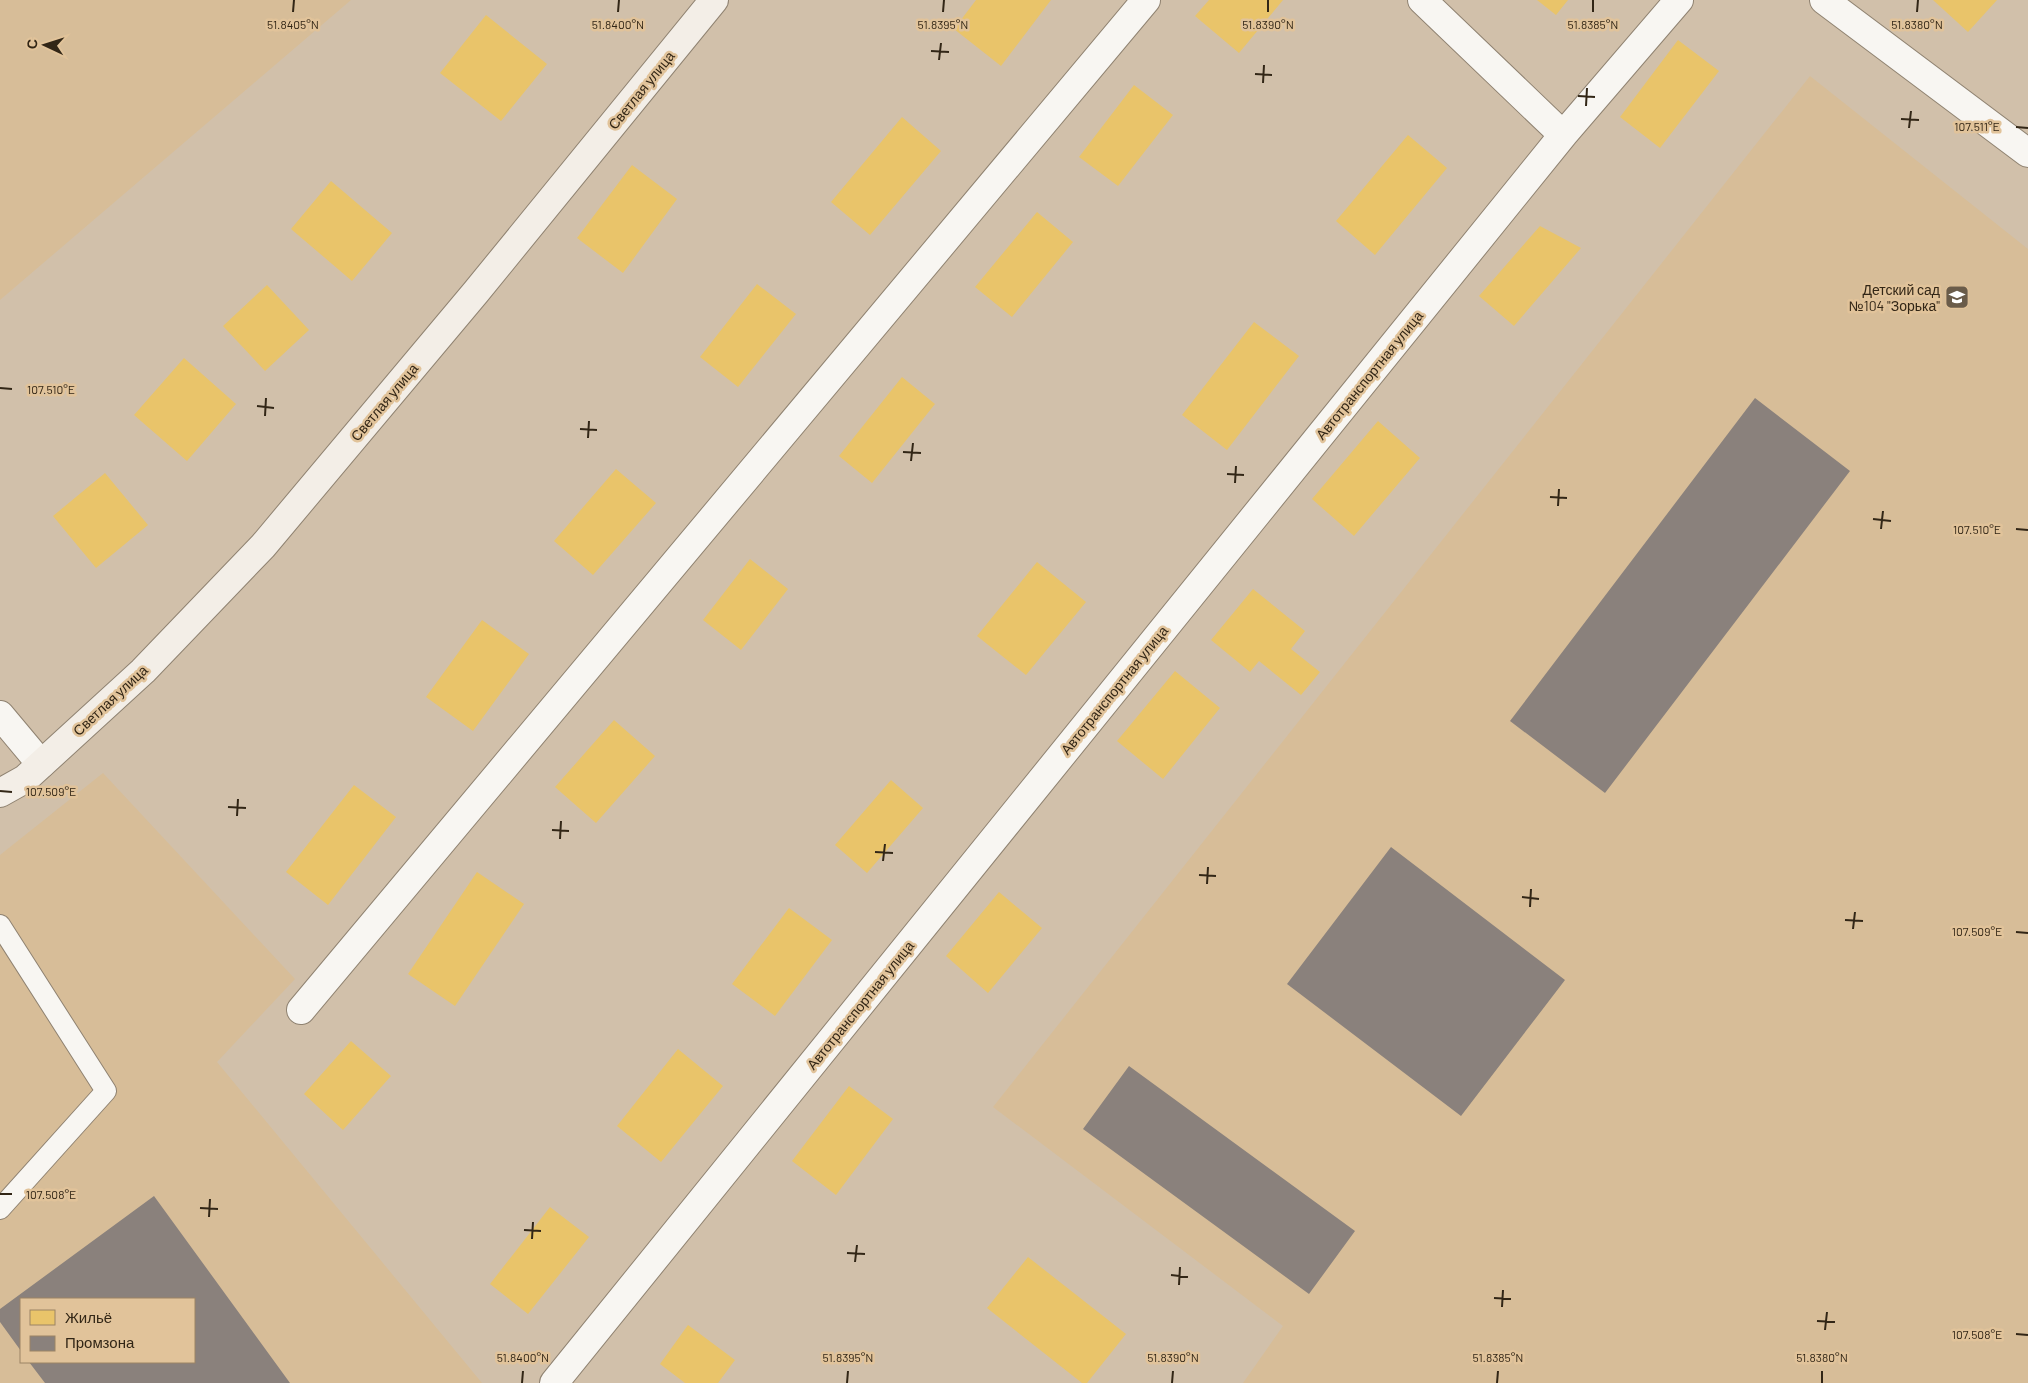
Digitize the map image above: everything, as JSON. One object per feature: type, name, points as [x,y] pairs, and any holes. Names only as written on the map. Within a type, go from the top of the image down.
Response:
[{"type":"street","name":"Светлая улица","points":[[0,793],[33,771],[143,671],[263,546],[476,292],[714,0]]},
{"type":"street","points":[[301,1010],[1146,0]]},
{"type":"street","points":[[1422,0],[1562,135]]},
{"type":"street","name":"Автотранспортная улица","points":[[554,1383],[1562,135],[1679,0]]},
{"type":"street","points":[[1824,0],[2028,153]]},
{"type":"street","points":[[0,715],[33,771]]},
{"type":"lane","points":[[0,925],[106,1091],[0,1209]]},
{"type":"shaded area","points":[[0,0],[351,0],[0,300]]},
{"type":"shaded area","points":[[1810,76],[2028,249],[2028,1383],[1243,1383],[1283,1326],[993,1107]]},
{"type":"shaded area","points":[[103,773],[295,979],[217,1062],[482,1383],[0,1383],[0,855]]},
{"type":"building: Жильё","points":[[976,0],[1051,0],[1001,66],[954,29]]},
{"type":"building: Жильё","points":[[1209,0],[1283,0],[1239,53],[1195,16]]},
{"type":"building: Жильё","points":[[1537,0],[1568,0],[1556,15]]},
{"type":"building: Жильё","points":[[1933,0],[1997,0],[1968,32]]},
{"type":"building: Жильё","points":[[486,15],[547,64],[501,121],[440,73]]},
{"type":"building: Жильё","points":[[1678,40],[1719,71],[1660,148],[1620,117]]},
{"type":"building: Жильё","points":[[1134,85],[1173,115],[1118,186],[1079,157]]},
{"type":"building: Жильё","points":[[902,117],[941,151],[870,235],[831,202]]},
{"type":"building: Жильё","points":[[1408,135],[1447,168],[1375,255],[1336,221]]},
{"type":"building: Жильё","points":[[632,165],[677,199],[623,273],[577,238]]},
{"type":"building: Жильё","points":[[331,181],[392,233],[352,281],[291,229]]},
{"type":"building: Жильё","points":[[1037,212],[1073,242],[1012,317],[975,287]]},
{"type":"building: Жильё","points":[[1540,226],[1581,248],[1514,326],[1479,296]]},
{"type":"building: Жильё","points":[[757,284],[796,314],[738,387],[700,357]]},
{"type":"building: Жильё","points":[[267,285],[309,330],[265,371],[223,326]]},
{"type":"building: Жильё","points":[[1254,322],[1299,356],[1227,450],[1182,415]]},
{"type":"building: Жильё","points":[[184,358],[236,404],[187,461],[134,415]]},
{"type":"building: Жильё","points":[[902,377],[935,404],[872,483],[839,456]]},
{"type":"building: Жильё","points":[[1378,421],[1420,458],[1354,536],[1312,499]]},
{"type":"building: Жильё","points":[[616,469],[656,503],[593,575],[554,541]]},
{"type":"building: Жильё","points":[[105,473],[148,525],[96,568],[53,516]]},
{"type":"building: Жильё","points":[[750,559],[788,589],[741,650],[703,620]]},
{"type":"building: Жильё","points":[[1037,562],[1086,602],[1026,675],[977,636]]},
{"type":"building: Жильё","points":[[1253,589],[1305,631],[1291,649],[1320,672],[1301,695],[1259,661],[1250,672],[1211,640]]},
{"type":"building: Жильё","points":[[482,620],[529,654],[473,731],[426,697]]},
{"type":"building: Жильё","points":[[1175,671],[1220,708],[1163,779],[1117,741]]},
{"type":"building: Жильё","points":[[614,720],[655,756],[596,823],[555,787]]},
{"type":"building: Жильё","points":[[891,780],[923,808],[867,873],[835,845]]},
{"type":"building: Жильё","points":[[354,785],[396,817],[328,905],[286,872]]},
{"type":"building: Жильё","points":[[477,872],[524,904],[455,1006],[408,974]]},
{"type":"building: Жильё","points":[[999,892],[1042,928],[988,993],[946,956]]},
{"type":"building: Жильё","points":[[789,908],[832,940],[775,1016],[732,984]]},
{"type":"building: Жильё","points":[[351,1041],[391,1076],[343,1130],[304,1094]]},
{"type":"building: Жильё","points":[[678,1049],[723,1086],[661,1162],[617,1126]]},
{"type":"building: Жильё","points":[[849,1086],[893,1119],[836,1195],[792,1161]]},
{"type":"building: Жильё","points":[[550,1207],[589,1237],[528,1314],[490,1284]]},
{"type":"building: Жильё","points":[[1028,1257],[1126,1334],[1087,1383],[1082,1383],[987,1308]]},
{"type":"building: Жильё","points":[[688,1325],[735,1360],[718,1383],[685,1383],[660,1364]]},
{"type":"building: Промзона","points":[[1755,398],[1850,471],[1605,793],[1510,721]]},
{"type":"building: Промзона","points":[[1391,847],[1565,980],[1461,1116],[1287,984]]},
{"type":"building: Промзона","points":[[1129,1066],[1355,1231],[1309,1294],[1083,1129]]},
{"type":"building: Промзона","points":[[154,1196],[290,1383],[45,1383],[30,1363],[195,1363],[195,1298],[20,1298],[20,1350],[0,1322],[0,1309]]},
{"type":"place","name":"Детский сад №104 \"Зорька\"","points":[[1957,297]]}]
